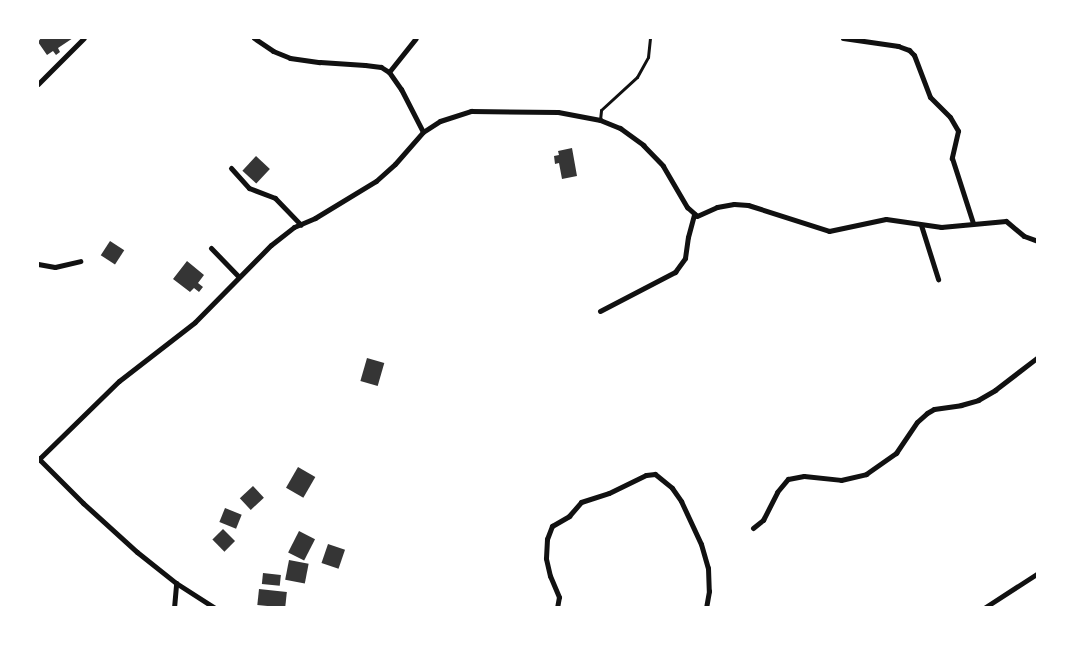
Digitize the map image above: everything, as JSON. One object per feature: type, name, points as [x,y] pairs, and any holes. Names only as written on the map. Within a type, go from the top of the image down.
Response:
[{"type":"street","points":[[38,84],[84,38]]},
{"type":"street","points":[[254,38],[273,51],[290,58],[365,65],[381,68],[389,72],[401,89],[423,132]]},
{"type":"street","points":[[389,72],[416,38]]},
{"type":"street","points":[[843,38],[898,46],[909,50],[914,55],[930,97],[950,117],[958,131],[952,158],[973,223]]},
{"type":"street","points":[[215,608],[176,583],[137,552],[38,459],[119,381],[196,322],[271,245],[376,181],[395,164],[423,132],[440,121],[472,111],[558,112],[600,120],[620,128],[643,145],[663,166],[687,207],[696,216],[717,207],[748,204],[829,231],[886,219],[942,227],[1006,221],[1024,236],[1038,241]]},
{"type":"street","points":[[231,168],[248,188],[275,198],[301,225]]},
{"type":"street","points":[[600,311],[675,272],[685,258],[694,214]]},
{"type":"street","points":[[921,225],[938,279]]},
{"type":"street","points":[[211,248],[239,277]]},
{"type":"street","points":[[38,264],[55,268],[80,260]]},
{"type":"street","points":[[753,528],[763,520],[777,492],[788,479],[804,476],[841,480],[866,474],[896,453],[926,412],[978,400],[996,390],[1038,358]]},
{"type":"street","points":[[557,608],[559,597],[550,576],[546,558],[547,539],[552,526],[569,516],[581,502],[609,493],[646,475],[655,474],[668,484],[681,501],[700,544],[708,568],[709,591],[706,608]]},
{"type":"street","points":[[984,608],[1038,573]]},
{"type":"street","points":[[174,608],[176,583]]},
{"type":"lane","points":[[600,120],[601,110],[637,78],[648,57],[650,38]]},
{"type":"building","points":[[41,38],[73,38],[58,48],[60,52],[56,55],[53,51],[47,55],[38,42]]},
{"type":"building","points":[[572,148],[577,176],[562,179],[559,163],[555,164],[554,156],[559,155],[558,151]]},
{"type":"building","points":[[256,156],[270,169],[256,184],[242,171]]},
{"type":"building","points":[[110,241],[124,250],[115,265],[101,255]]},
{"type":"building","points":[[187,261],[204,275],[198,283],[203,287],[199,292],[194,288],[190,292],[173,279]]},
{"type":"building","points":[[367,358],[384,363],[378,386],[360,381]]},
{"type":"building","points":[[298,467],[315,477],[303,498],[286,488]]},
{"type":"building","points":[[253,486],[264,498],[251,510],[240,498]]},
{"type":"building","points":[[225,508],[242,515],[236,529],[219,522]]},
{"type":"building","points":[[223,529],[235,541],[224,552],[212,540]]},
{"type":"building","points":[[299,531],[315,539],[304,561],[288,552]]},
{"type":"building","points":[[328,544],[345,550],[339,569],[321,563]]},
{"type":"building","points":[[289,560],[309,564],[305,583],[285,580]]},
{"type":"building","points":[[263,573],[281,575],[280,586],[262,584]]},
{"type":"building","points":[[259,589],[287,592],[285,608],[257,605]]}]
